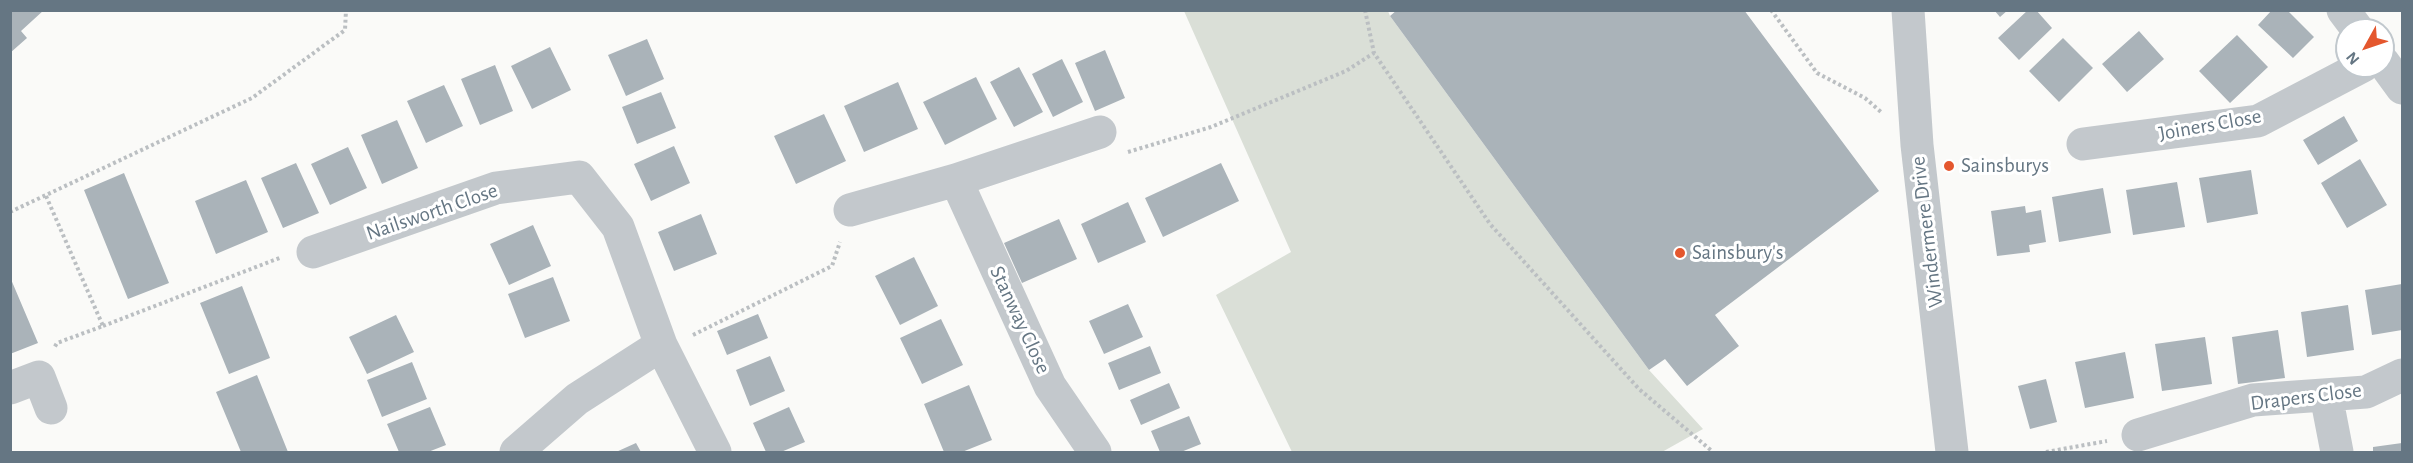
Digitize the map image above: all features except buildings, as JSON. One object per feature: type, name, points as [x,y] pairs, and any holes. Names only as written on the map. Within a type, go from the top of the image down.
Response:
[{"type":"street","name":"Windermere Drive","points":[[1908,10],[1917,145],[1952,453]]},
{"type":"street","name":"Joiners Close","points":[[2083,144],[2258,121],[2340,78]]},
{"type":"street","points":[[850,210],[956,180],[1100,132]]},
{"type":"street","name":"Nailsworth Close","points":[[313,252],[496,188],[579,177],[618,227],[662,348]]},
{"type":"street","name":"Stanway Close","points":[[956,180],[1050,386],[1095,453]]},
{"type":"street","points":[[516,453],[577,399],[662,348],[715,453]]},
{"type":"street","name":"Drapers Close","points":[[2138,435],[2253,400],[2366,392],[2403,375]]},
{"type":"street","points":[[25,382],[51,408]]},
{"type":"street","points":[[2326,395],[2337,453]]},
{"type":"path","points":[[10,212],[252,98],[345,30],[346,10]]},
{"type":"path","points":[[1365,10],[1374,53],[1490,224],[1639,389],[1713,453]]},
{"type":"path","points":[[1771,10],[1816,73],[1865,98],[1917,145]]},
{"type":"path","points":[[1100,132],[1121,154],[1211,127],[1346,71],[1374,53]]},
{"type":"path","points":[[46,196],[103,326]]},
{"type":"path","points":[[662,348],[832,266],[850,210]]},
{"type":"path","points":[[25,382],[57,343],[297,251],[313,252]]},
{"type":"path","points":[[2046,453],[2138,435]]},
{"type":"shaded area","points":[[1184,11],[1388,11],[1649,370],[1703,429],[1662,452],[1292,452],[1216,295],[1291,252]]},
{"type":"place","name":"Sainsburys","points":[[1949,166]]},
{"type":"place","name":"Sainsbury's","points":[[1680,253]]}]
